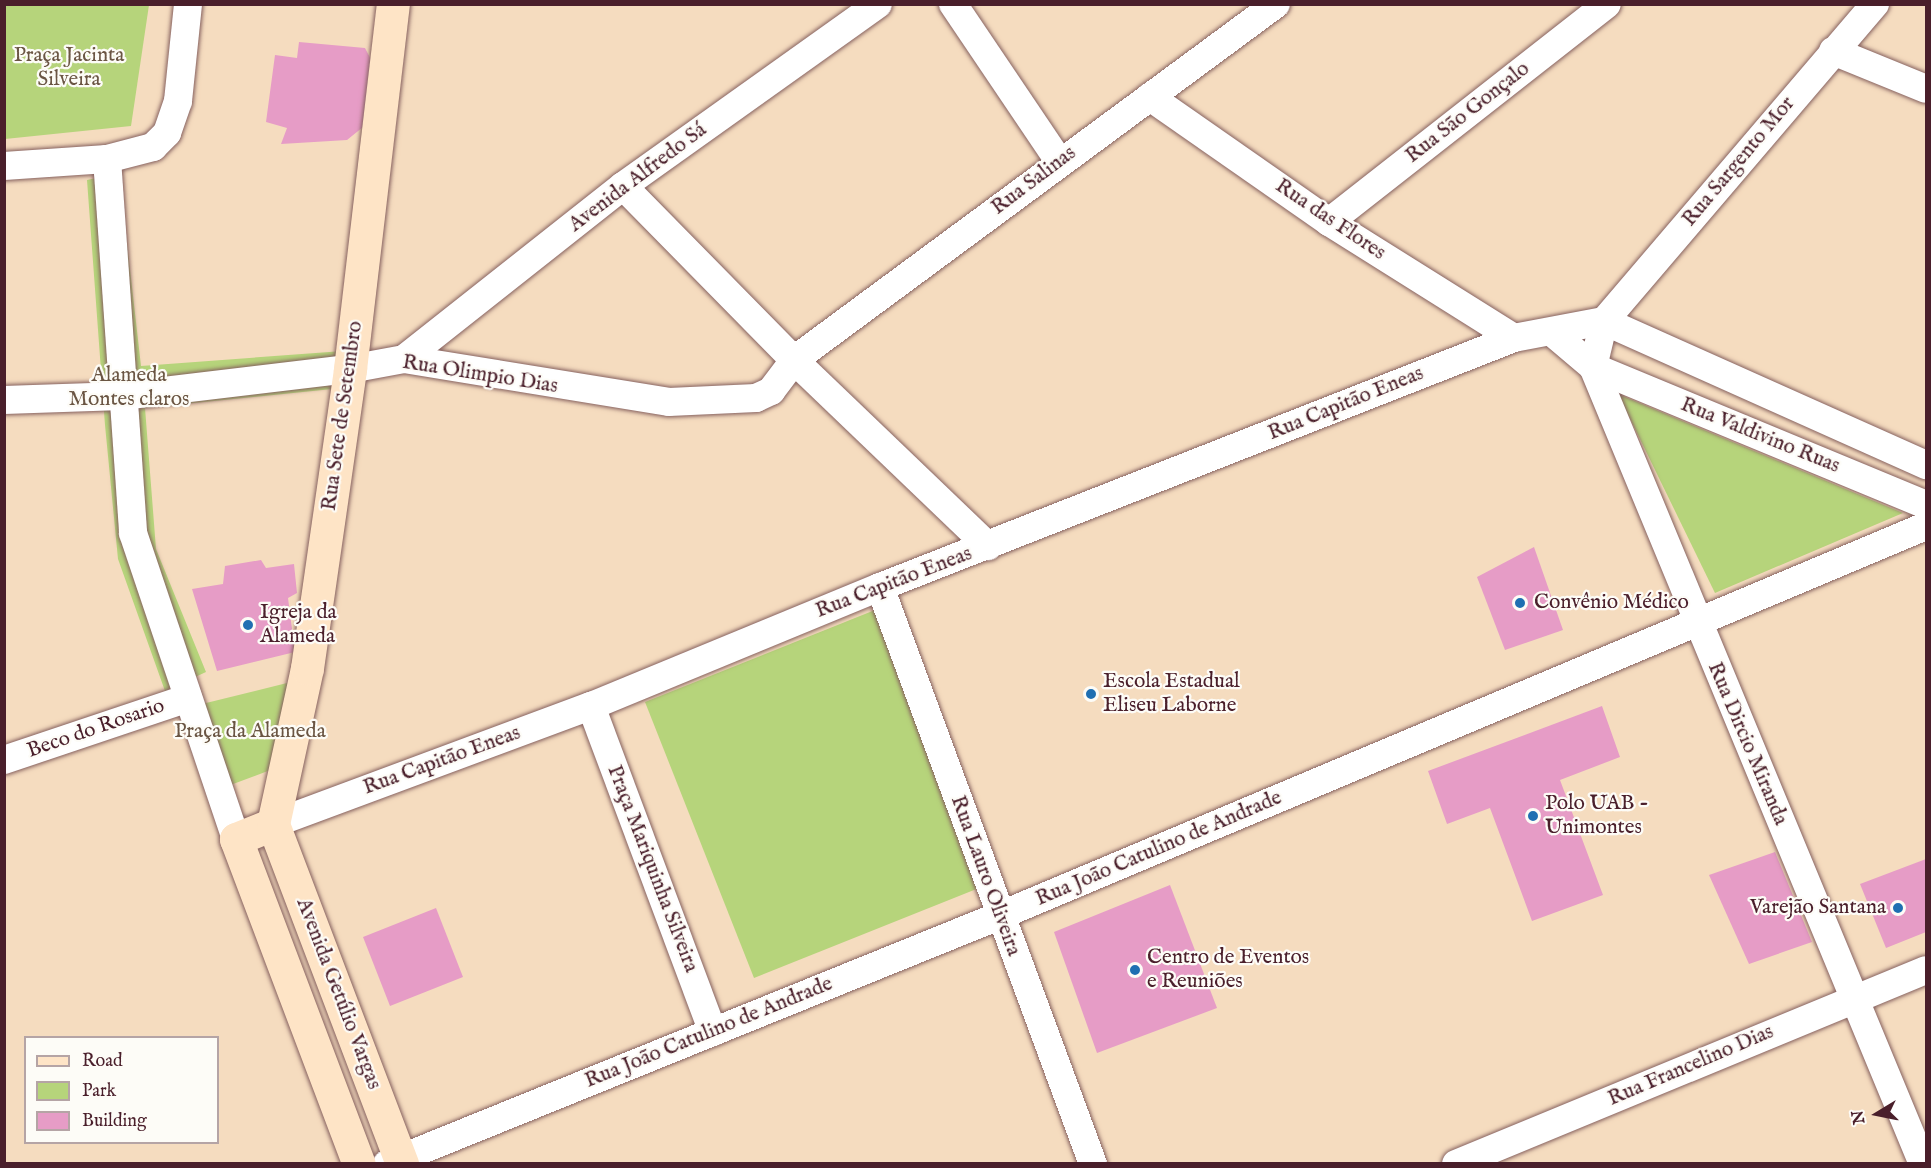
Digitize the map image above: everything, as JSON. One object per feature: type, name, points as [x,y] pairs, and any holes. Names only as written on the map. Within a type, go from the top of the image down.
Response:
[{"type":"street","points":[[4,166],[107,159],[153,147],[167,134],[178,101],[188,4]]},
{"type":"street","name":"Rua Sete de Setembro","points":[[273,824],[307,668],[350,369],[393,4]]},
{"type":"street","name":"Avenida Alfredo Sá","points":[[404,359],[623,186],[878,4]]},
{"type":"street","points":[[953,4],[1059,161]]},
{"type":"street","name":"Rua Salinas","points":[[794,360],[1059,161],[1276,4]]},
{"type":"street","name":"Rua Sargento Mor","points":[[1604,321],[1875,4]]},
{"type":"street","name":"Rua São Gonçalo","points":[[1329,222],[1600,7]]},
{"type":"street","points":[[1833,51],[1926,89]]},
{"type":"street","name":"Rua das Flores","points":[[1150,97],[1329,222],[1514,338]]},
{"type":"street","points":[[107,159],[122,396],[134,533],[236,839]]},
{"type":"street","points":[[623,186],[794,360],[988,546]]},
{"type":"street","points":[[1553,333],[1593,367],[1604,321]]},
{"type":"street","name":"Rua Capitão Eneas","points":[[236,839],[591,706],[880,587],[1514,338],[1553,333],[1604,321]]},
{"type":"street","name":"Rua Valdivino Ruas","points":[[1604,321],[1926,465]]},
{"type":"street","name":"Rua Olimpio Dias","points":[[4,400],[122,396],[350,369],[404,359],[669,402],[756,398],[771,391],[794,360]]},
{"type":"street","name":"Rua Valdivino Ruas","points":[[1593,367],[1926,505]]},
{"type":"street","name":"Rua Dircio Miranda","points":[[1593,367],[1696,622],[1923,1164]]},
{"type":"street","name":"Rua João Catulino de Andrade","points":[[396,1162],[999,916],[1926,526]]},
{"type":"street","name":"Rua Lauro Oliveira","points":[[880,587],[999,916],[1093,1164]]},
{"type":"street","name":"Beco do Rosario","points":[[4,760],[188,698]]},
{"type":"street","name":"Praça Mariquinha Silveira","points":[[591,706],[713,1032]]},
{"type":"street","name":"Avenida Getúlio Vargas","points":[[273,824],[396,1162]]},
{"type":"street","name":"Avenida Getúlio Vargas","points":[[236,839],[358,1164]]},
{"type":"street","name":"Rua Francelino Dias","points":[[1456,1164],[1926,970]]},
{"type":"green space","name":"Praça Jacinta Silveira","points":[[5,4],[149,5],[131,126],[5,139]]},
{"type":"green space","name":"Alameda Montes claros","points":[[119,173],[141,366],[343,351],[342,388],[145,408],[156,549],[206,672],[165,691],[118,559],[105,425],[87,180]]},
{"type":"green space","points":[[1618,394],[1903,513],[1715,593]]},
{"type":"green space","points":[[875,610],[984,886],[754,978],[645,702]]},
{"type":"green space","name":"Praça da Alameda","points":[[299,680],[281,766],[225,787],[202,704]]},
{"type":"building","points":[[299,42],[365,48],[378,73],[368,123],[347,140],[281,144],[287,128],[266,122],[275,55],[297,58]]},
{"type":"building","name":"Convênio Médico","points":[[1534,547],[1563,630],[1505,650],[1477,577]]},
{"type":"building","name":"Igreja da Alameda","points":[[261,560],[266,568],[294,564],[297,593],[288,598],[295,652],[217,671],[192,589],[223,584],[225,566]]},
{"type":"building","name":"Polo UAB - Unimontes","points":[[1602,706],[1620,757],[1560,780],[1603,895],[1532,921],[1490,808],[1447,824],[1428,771]]},
{"type":"building","points":[[1775,852],[1812,942],[1749,964],[1709,875]]},
{"type":"building","name":"Varejão Santana","points":[[1926,859],[1926,932],[1886,948],[1860,884]]},
{"type":"building","name":"Centro de Eventos e Reuniões","points":[[1170,885],[1217,1008],[1097,1053],[1054,932]]},
{"type":"building","points":[[436,908],[463,977],[390,1006],[363,937]]},
{"type":"place","name":"Convênio Médico","points":[[1520,603]]},
{"type":"place","name":"Igreja da Alameda","points":[[248,625]]},
{"type":"place","name":"Escola Estadual Eliseu Laborne","points":[[1091,694]]},
{"type":"place","name":"Polo UAB - Unimontes","points":[[1533,816]]},
{"type":"place","name":"Varejão Santana","points":[[1898,908]]},
{"type":"place","name":"Centro de Eventos e Reuniões","points":[[1135,970]]}]
